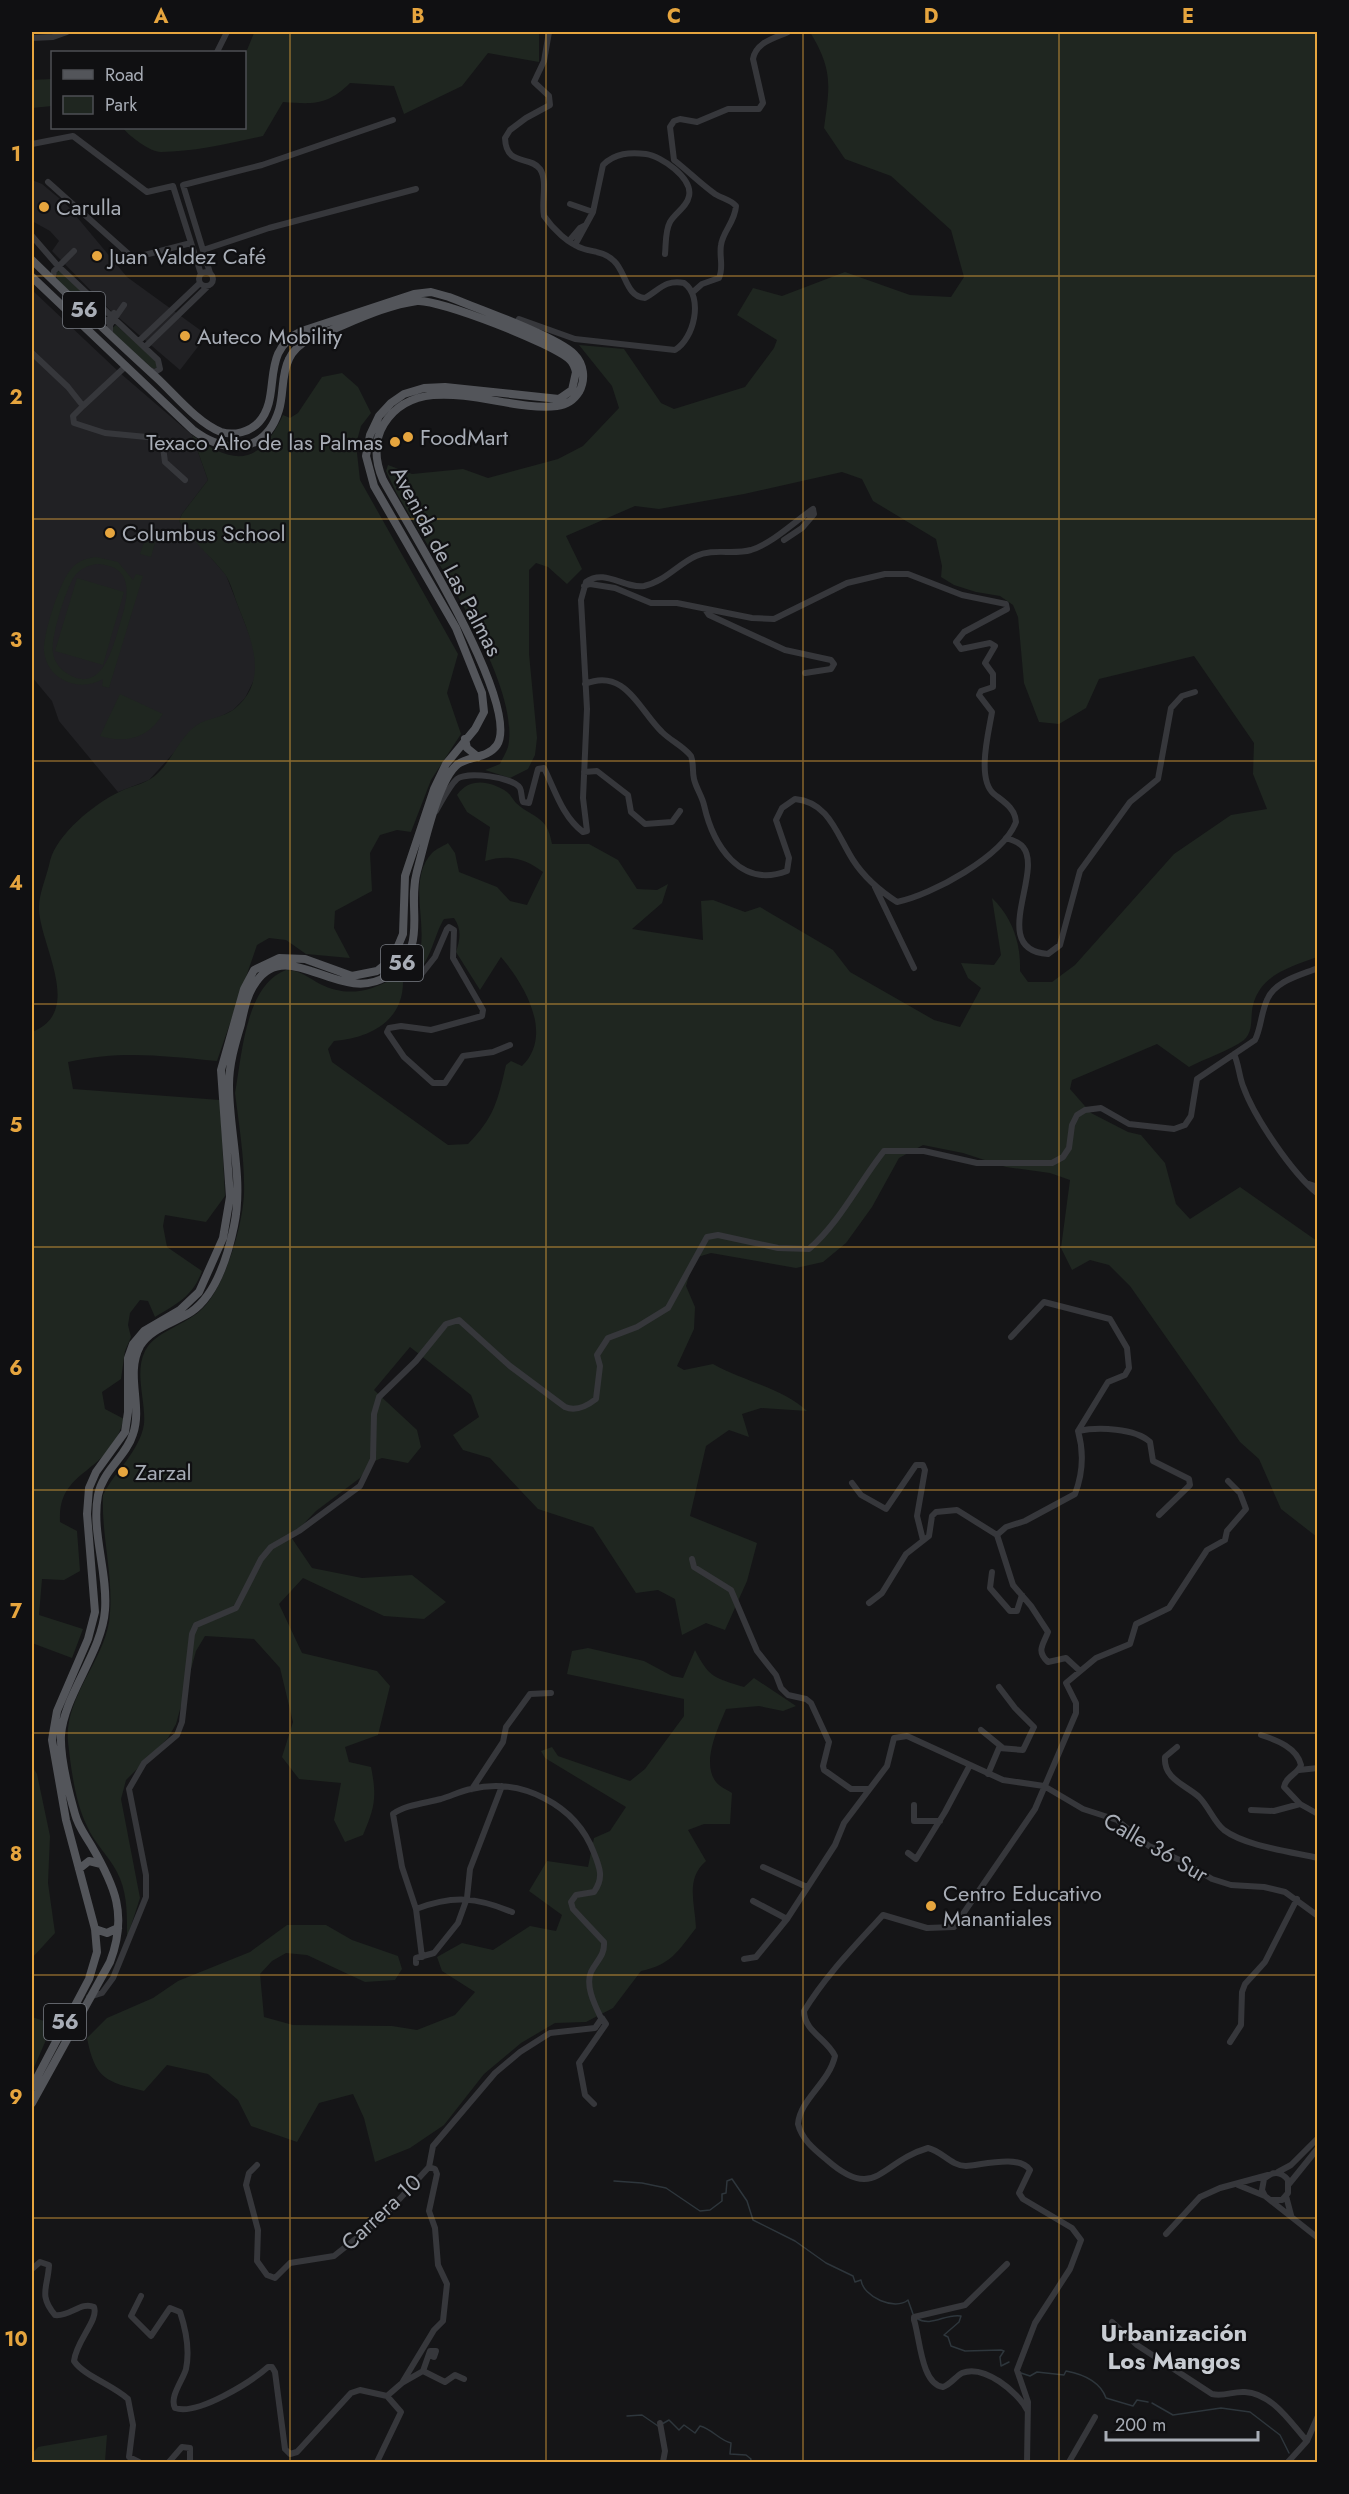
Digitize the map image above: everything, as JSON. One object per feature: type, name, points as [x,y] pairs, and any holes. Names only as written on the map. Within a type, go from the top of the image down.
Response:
[{"type":"main road","name":"Avenida de Las Palmas","points":[[32,260],[144,367],[212,427],[236,434],[245,432],[260,421],[277,355],[286,342],[299,332],[405,296],[425,292],[450,297],[567,348],[578,359],[584,375],[575,397],[570,402],[553,406],[451,395],[419,397],[404,403],[388,418],[380,432],[376,455],[383,480],[474,642],[500,721]]},
{"type":"main road","name":"Avenida de Las Palmas","points":[[32,277],[203,437],[217,444],[235,447],[256,441],[272,427],[280,404],[286,367],[298,346],[308,339],[409,303],[434,302],[449,306],[553,349],[569,360],[576,372],[576,380],[572,390],[565,397],[550,400],[445,387],[424,388],[404,394],[385,409],[374,425],[367,445],[367,466],[374,486],[465,646],[484,700],[482,719]]},
{"type":"main road","points":[[482,719],[491,717],[500,721]]},
{"type":"main road","name":"56","points":[[32,2087],[93,1970],[97,1952],[95,1929],[66,1820],[52,1735],[57,1711],[88,1639],[95,1612],[87,1521],[89,1488],[96,1472],[125,1432],[128,1412],[127,1368],[133,1344],[144,1331],[180,1310],[199,1292],[223,1238],[230,1197],[221,1070],[244,989],[254,970],[279,958],[305,959],[352,976],[377,971],[393,958],[403,934],[403,890],[416,841],[442,772],[482,719]]},
{"type":"main road","name":"56","points":[[32,2103],[88,1998],[110,1962],[118,1928],[116,1896],[76,1817],[61,1736],[67,1714],[97,1642],[105,1614],[97,1503],[99,1489],[134,1432],[136,1416],[134,1372],[139,1348],[149,1336],[193,1310],[205,1299],[214,1283],[231,1236],[238,1194],[228,1079],[249,995],[256,981],[265,973],[285,965],[307,968],[342,983],[357,985],[379,980],[403,962],[413,945],[416,927],[415,879],[435,813],[453,770],[463,761],[478,757],[496,746],[501,736],[500,721]]},
{"type":"main road","points":[[465,739],[467,748],[478,757]]},
{"type":"main road","points":[[79,1869],[89,1861],[101,1864]]},
{"type":"main road","points":[[95,1929],[107,1933],[118,1928]]},
{"type":"street","points":[[32,38],[54,37],[68,32]]},
{"type":"street","points":[[218,51],[227,32]]},
{"type":"street","points":[[515,325],[519,319],[575,339],[675,350],[681,346],[695,311],[693,292],[684,283],[678,282],[658,287],[645,298],[639,298],[633,294],[616,263],[608,256],[569,241],[544,216],[544,178],[541,170],[535,165],[514,158],[505,144],[505,138],[510,130],[550,105],[549,96],[534,82],[544,61],[549,32]]},
{"type":"street","points":[[693,292],[702,284],[719,278],[722,272],[723,237],[731,224],[736,206],[732,201],[712,192],[674,159],[670,127],[674,121],[680,119],[697,122],[728,109],[759,109],[763,103],[753,59],[754,52],[760,45],[788,32]]},
{"type":"street","points":[[145,347],[213,281],[183,185],[262,165],[393,120]]},
{"type":"street","points":[[32,144],[73,136],[147,192],[173,186],[201,274],[200,283],[139,341]]},
{"type":"street","points":[[575,245],[593,212],[600,172],[608,160],[633,153],[658,157],[676,171],[689,192],[686,202],[669,224],[665,254]]},
{"type":"street","points":[[48,182],[133,258],[191,243]]},
{"type":"street","points":[[203,250],[269,228],[416,189]]},
{"type":"street","points":[[570,204],[593,212]]},
{"type":"street","points":[[569,241],[579,228],[587,225]]},
{"type":"street","points":[[32,236],[58,266],[139,341],[161,366],[155,372],[144,367]]},
{"type":"street","points":[[55,282],[52,273],[74,251]]},
{"type":"street","points":[[201,274],[210,273]]},
{"type":"street","points":[[200,283],[207,287]]},
{"type":"street","points":[[110,335],[109,329],[113,317],[122,304]]},
{"type":"street","points":[[97,323],[104,323],[113,317]]},
{"type":"street","points":[[32,353],[68,387],[83,406]]},
{"type":"street","points":[[126,366],[73,416],[74,423],[105,433],[157,438],[163,447],[165,462],[185,480]]},
{"type":"street","points":[[435,813],[455,780],[468,775],[480,774],[514,784],[520,789],[523,802],[529,803],[538,769],[544,768],[560,804],[578,828],[585,832],[588,824],[583,798],[587,709],[582,600],[584,586],[589,579],[596,578],[616,579],[634,586],[644,586],[668,575],[698,555],[742,552],[759,547],[815,510],[802,528],[784,540]]},
{"type":"street","points":[[584,586],[590,584],[615,588],[651,603],[677,603],[752,618],[774,619],[847,583],[896,574],[921,576],[962,595],[1006,604],[1007,609],[964,632],[956,642],[962,649],[988,643],[995,646],[985,663],[993,674],[993,687],[981,691],[979,695],[993,712],[985,751],[986,772],[993,794],[1007,803],[1016,817],[1014,829],[969,871],[897,902],[874,885],[853,861],[827,817],[812,802],[795,799],[788,803],[777,816],[779,831],[789,858],[787,871],[769,876],[739,866],[723,851],[711,831],[694,778],[692,756],[657,726],[641,703],[611,681],[597,679],[585,684]]},
{"type":"street","points":[[705,609],[709,615],[771,645],[831,660],[834,664],[831,669],[805,673]]},
{"type":"street","points":[[1006,838],[1023,847],[1028,858],[1020,917],[1021,936],[1035,952],[1048,954],[1054,952],[1060,945],[1080,871],[1130,802],[1158,779],[1171,708],[1182,696],[1195,693]]},
{"type":"street","points":[[584,772],[597,771],[628,795],[631,812],[645,824],[672,822],[680,811]]},
{"type":"street","points":[[874,885],[914,968]]},
{"type":"street","points":[[395,969],[409,978],[420,976],[435,957],[447,929],[449,927],[454,930],[453,958],[483,1010],[482,1016],[434,1029],[401,1026],[389,1028],[387,1032],[404,1057],[433,1083],[445,1083],[464,1056],[493,1052],[510,1045]]},
{"type":"street","points":[[88,1998],[102,1992],[113,1978],[146,1897],[146,1875],[129,1790],[144,1763],[177,1735],[182,1722],[190,1646],[196,1625],[236,1608],[261,1559],[271,1547],[299,1531],[360,1486],[373,1459],[374,1414],[379,1396],[416,1361],[432,1339],[450,1321],[459,1320],[510,1366],[565,1407],[571,1410],[581,1408],[596,1399],[600,1366],[597,1355],[608,1338],[637,1327],[668,1308],[707,1237],[718,1235],[778,1248],[808,1249],[829,1230],[855,1188],[884,1151],[924,1151],[977,1163],[1052,1163],[1064,1157],[1069,1148],[1072,1125],[1077,1115],[1094,1108],[1101,1108],[1129,1124],[1174,1129],[1185,1125],[1191,1116],[1197,1079],[1255,1040],[1267,998],[1275,988],[1317,968]]},
{"type":"street","points":[[1234,1054],[1242,1084],[1255,1110],[1305,1183],[1317,1194]]},
{"type":"street","points":[[1305,1183],[1317,1187]]},
{"type":"street","points":[[997,1535],[1006,1527],[1025,1521],[1075,1494],[1082,1476],[1082,1443],[1078,1431],[1108,1382],[1125,1375],[1129,1368],[1127,1348],[1118,1329],[1110,1319],[1044,1302],[1011,1337]]},
{"type":"street","points":[[1078,1431],[1118,1432],[1145,1438],[1150,1443],[1153,1461],[1189,1479],[1190,1485],[1159,1515]]},
{"type":"street","points":[[852,1483],[858,1493],[886,1509],[890,1507],[916,1465],[923,1465],[925,1470],[917,1516],[923,1540]]},
{"type":"street","points":[[1027,2463],[1029,2417],[1026,2394],[1017,2370],[1035,2323],[1070,2269],[1081,2240],[1072,2228],[1023,2199],[1019,2193],[1029,2176],[1027,2166],[983,2161],[968,2166],[960,2165],[928,2148],[912,2154],[871,2180],[858,2181],[846,2177],[816,2151],[802,2135],[799,2119],[804,2106],[827,2078],[835,2056],[832,2048],[807,2025],[804,2011],[843,1957],[883,1915],[927,1928],[954,1927],[1035,1809],[1076,1713],[1076,1703],[1065,1686],[1096,1658],[1130,1644],[1136,1624],[1169,1608],[1207,1550],[1225,1540],[1227,1531],[1246,1509],[1240,1493],[1228,1481]]},
{"type":"street","points":[[869,1603],[882,1593],[906,1554],[930,1533],[933,1514],[951,1509],[997,1535],[1011,1579],[1048,1632],[1040,1649],[1041,1655],[1048,1662],[1066,1658],[1080,1671]]},
{"type":"street","points":[[692,1559],[694,1567],[731,1590],[757,1652],[776,1675],[781,1688],[788,1695],[806,1699],[811,1704],[829,1742],[822,1766],[824,1770],[851,1789],[869,1789]]},
{"type":"street","points":[[992,1572],[990,1588],[1010,1611],[1017,1611],[1022,1595]]},
{"type":"street","points":[[988,1774],[998,1750],[1003,1748],[1023,1750],[1034,1727],[1014,1708],[999,1687]]},
{"type":"street","points":[[471,1789],[503,1742],[506,1727],[530,1694],[551,1693]]},
{"type":"street","points":[[981,1730],[1003,1748]]},
{"type":"street","points":[[1262,1735],[1293,1751],[1300,1761],[1299,1770]]},
{"type":"street","name":"Calle 36 Sur","points":[[869,1789],[887,1766],[894,1738],[907,1736],[1003,1780],[1031,1782],[1044,1786],[1083,1809],[1117,1820],[1149,1846],[1184,1862],[1212,1880],[1231,1885],[1264,1887],[1297,1899],[1317,1916]]},
{"type":"street","points":[[1177,1747],[1165,1758],[1166,1768],[1174,1780],[1199,1797],[1225,1831],[1254,1843],[1317,1858]]},
{"type":"street","points":[[908,1852],[916,1859],[940,1821],[970,1765]]},
{"type":"street","points":[[1317,1768],[1299,1770],[1286,1780],[1284,1787],[1300,1804],[1317,1814]]},
{"type":"street","points":[[416,1963],[416,1958],[434,1953],[458,1923],[467,1898],[470,1869],[502,1786]]},
{"type":"street","points":[[422,1957],[416,1909],[402,1867],[393,1814],[471,1789],[502,1786],[537,1795],[554,1803],[579,1824],[588,1838],[601,1870],[600,1882],[594,1892],[576,1894],[571,1902],[573,1909],[604,1942],[603,1953],[591,1972],[588,1982],[601,2018],[605,2020],[603,2031],[579,2063],[585,2095],[594,2104]]},
{"type":"street","points":[[744,1959],[756,1957],[787,1919],[835,1845],[844,1823],[869,1789]]},
{"type":"street","points":[[1251,1810],[1274,1811],[1300,1804]]},
{"type":"street","points":[[914,1805],[914,1821],[940,1821]]},
{"type":"street","points":[[763,1867],[807,1887]]},
{"type":"street","points":[[416,1909],[467,1898],[489,1902],[512,1912]]},
{"type":"street","points":[[1230,2042],[1241,2025],[1242,1992],[1245,1984],[1265,1962],[1297,1899]]},
{"type":"street","points":[[753,1901],[787,1919]]},
{"type":"street","points":[[429,2166],[433,2146],[495,2073],[540,2038],[550,2033],[595,2028],[601,2018]]},
{"type":"street","points":[[1166,2234],[1200,2197],[1220,2188],[1276,2173],[1291,2165],[1317,2138]]},
{"type":"street","points":[[1291,2216],[1286,2196],[1289,2184],[1317,2148]]},
{"type":"street","name":"Carrera 10","points":[[257,2165],[249,2173],[246,2185],[258,2230],[257,2261],[267,2275],[275,2278],[290,2263],[334,2256],[383,2217],[429,2166],[435,2169],[437,2174],[429,2211],[435,2228],[438,2265],[447,2284],[443,2321],[434,2330],[402,2383],[387,2396]]},
{"type":"street","points":[[1276,2173],[1285,2176],[1289,2184]]},
{"type":"street","points":[[1265,2196],[1262,2184],[1269,2175]]},
{"type":"street","points":[[1237,2185],[1265,2196],[1317,2238]]},
{"type":"street","points":[[1271,2200],[1286,2196]]},
{"type":"street","points":[[32,2269],[40,2262],[49,2265],[45,2292],[47,2305],[55,2315],[70,2313],[89,2304],[96,2311],[92,2323],[75,2351],[74,2361],[79,2368],[92,2374],[128,2399],[133,2425],[128,2450],[129,2457],[139,2463]]},
{"type":"street","points":[[1007,2265],[965,2306],[914,2319],[927,2372],[934,2383],[943,2387],[963,2373],[988,2374],[1016,2394],[1029,2417]]},
{"type":"street","points":[[141,2296],[131,2316],[146,2333],[152,2336],[170,2308],[180,2312],[187,2335],[187,2365],[173,2398],[175,2408],[187,2409],[235,2392],[267,2367],[272,2367],[275,2372],[285,2449],[290,2454],[297,2452],[351,2393],[360,2390],[387,2396],[401,2412],[377,2463]]},
{"type":"street","points":[[1112,2322],[1137,2345],[1212,2394],[1221,2396],[1244,2392],[1265,2398],[1308,2438],[1317,2438]]},
{"type":"street","points":[[402,2383],[423,2370],[430,2355]]},
{"type":"street","points":[[423,2370],[445,2382],[456,2375],[464,2379]]},
{"type":"street","points":[[1288,2463],[1308,2438],[1317,2416]]},
{"type":"street","points":[[1069,2463],[1095,2417]]},
{"type":"street","points":[[660,2423],[665,2451],[663,2463]]},
{"type":"street","points":[[169,2463],[182,2447],[190,2448],[190,2463]]},
{"type":"shaded area","points":[[32,180],[42,184],[66,204],[127,277],[207,335],[180,370],[111,311],[52,251],[59,241],[50,231],[32,221]]},
{"type":"shaded area","name":"Columbus School","points":[[32,290],[120,373],[192,435],[208,480],[179,521],[226,575],[255,649],[256,676],[245,698],[233,710],[214,720],[201,723],[149,780],[118,792],[59,721],[52,701],[32,677]]},
{"type":"green space","points":[[539,32],[539,62],[488,53],[462,86],[404,114],[394,86],[350,83],[327,100],[311,103],[283,102],[263,136],[199,149],[156,151],[140,143],[124,129],[246,129],[246,53],[254,33]]},
{"type":"green space","points":[[810,32],[1317,32],[1317,957],[1278,973],[1263,986],[1253,1005],[1247,1036],[1231,1048],[1189,1067],[1157,1044],[1072,1080],[1070,1089],[1091,1113],[1128,1132],[1141,1135],[1165,1163],[1176,1204],[1190,1219],[1240,1187],[1317,1241],[1317,1537],[1281,1509],[1259,1459],[1240,1442],[1130,1286],[1109,1265],[1090,1260],[1072,1270],[1061,1248],[1070,1180],[1050,1173],[1006,1167],[963,1153],[923,1145],[899,1158],[872,1207],[846,1243],[823,1262],[796,1268],[711,1253],[694,1258],[686,1286],[695,1307],[694,1329],[677,1366],[684,1370],[713,1364],[786,1396],[807,1411],[761,1408],[742,1414],[749,1437],[729,1430],[706,1446],[690,1516],[757,1543],[747,1581],[725,1630],[706,1623],[682,1635],[675,1599],[658,1590],[636,1593],[593,1527],[538,1509],[490,1458],[463,1450],[453,1435],[479,1417],[471,1395],[410,1347],[374,1390],[417,1430],[421,1447],[408,1463],[382,1458],[372,1462],[360,1478],[316,1511],[291,1537],[312,1568],[362,1578],[412,1575],[446,1602],[424,1619],[384,1616],[303,1578],[279,1604],[302,1653],[377,1671],[390,1686],[378,1735],[345,1747],[349,1762],[371,1767],[374,1802],[363,1835],[345,1842],[334,1820],[341,1783],[299,1779],[282,1757],[293,1722],[280,1668],[254,1639],[205,1636],[196,1651],[176,1724],[168,1738],[126,1780],[121,1799],[140,1898],[127,1938],[126,1905],[121,1880],[90,1832],[79,1806],[68,1742],[68,1726],[77,1696],[99,1652],[109,1622],[110,1590],[103,1495],[142,1434],[144,1415],[140,1368],[142,1360],[145,1351],[156,1338],[203,1308],[219,1285],[231,1254],[240,1221],[244,1193],[243,1156],[235,1093],[248,1023],[262,990],[272,978],[286,970],[291,970],[330,988],[348,992],[366,990],[392,979],[403,982],[397,1008],[382,1025],[360,1036],[334,1041],[328,1049],[332,1062],[448,1145],[468,1144],[477,1135],[494,1108],[506,1065],[511,1061],[522,1066],[531,1054],[536,1040],[536,1025],[527,996],[519,981],[501,957],[480,990],[456,952],[460,935],[454,918],[444,919],[426,961],[415,973],[408,975],[418,959],[421,946],[419,890],[424,864],[432,853],[448,843],[455,853],[459,872],[497,887],[510,901],[527,905],[543,872],[529,863],[516,859],[501,858],[485,861],[490,827],[467,812],[457,795],[462,789],[474,783],[487,783],[501,788],[516,803],[543,823],[552,844],[589,844],[618,860],[637,889],[657,890],[668,884],[662,903],[632,929],[703,940],[701,901],[713,900],[745,912],[760,907],[833,950],[850,972],[934,1020],[960,1027],[981,988],[968,978],[961,963],[994,965],[1001,955],[992,898],[1005,913],[1014,931],[1019,950],[1020,971],[1028,982],[1052,982],[1075,965],[1174,854],[1231,815],[1267,809],[1253,774],[1254,743],[1194,656],[1099,679],[1086,708],[1059,724],[1039,722],[1024,683],[1018,617],[1013,605],[1000,596],[954,585],[941,577],[942,566],[936,539],[873,501],[862,479],[842,472],[744,494],[659,509],[635,506],[566,536],[582,569],[567,584],[548,567],[536,563],[529,570],[529,654],[537,738],[535,755],[528,769],[510,778],[485,770],[500,764],[508,747],[509,720],[501,688],[469,617],[396,492],[386,471],[388,465],[412,474],[463,469],[488,478],[558,459],[583,446],[619,408],[612,386],[579,345],[624,349],[661,403],[674,409],[745,387],[774,348],[777,340],[737,315],[753,288],[782,296],[845,272],[910,295],[951,297],[964,277],[951,230],[891,176],[845,159],[824,128],[828,78],[823,57]]},
{"type":"green space","points":[[51,79],[51,106],[32,108],[32,80]]},
{"type":"green space","points":[[57,271],[62,272],[104,314],[103,321],[98,320],[57,279]]},
{"type":"green space","points":[[116,325],[158,363],[157,369],[152,368],[113,334],[111,329]]},
{"type":"green space","points":[[342,373],[358,387],[371,413],[361,426],[356,444],[360,480],[458,654],[447,693],[461,734],[431,780],[411,832],[397,830],[380,835],[370,853],[372,891],[335,911],[334,928],[350,958],[306,954],[286,940],[269,938],[257,945],[217,1061],[125,1055],[68,1062],[73,1089],[220,1100],[225,1196],[206,1222],[165,1215],[163,1226],[167,1247],[202,1271],[189,1293],[155,1317],[148,1301],[140,1300],[130,1313],[128,1325],[131,1337],[125,1351],[121,1379],[102,1392],[105,1409],[124,1419],[121,1428],[110,1448],[74,1481],[63,1498],[60,1522],[77,1531],[80,1571],[64,1580],[42,1579],[39,1615],[83,1629],[72,1658],[32,1643],[32,1032],[47,1023],[55,1010],[58,994],[56,977],[41,925],[40,898],[54,851],[68,830],[109,797],[155,776],[193,728],[233,710],[244,699],[251,687],[255,674],[255,661],[248,633],[230,585],[224,573],[179,521],[208,480],[192,435],[207,445],[233,456],[244,456],[255,452],[265,444],[283,415],[290,418],[298,413],[322,377]]},
{"type":"green space","points":[[147,533],[157,536],[151,557],[140,554]]},
{"type":"green space","points":[[96,557],[118,562],[133,580],[136,574],[143,576],[109,688],[102,686],[103,679],[84,685],[66,681],[51,670],[44,651],[49,620],[67,574],[83,560]],"holes":[[[94,564],[110,566],[119,571],[126,586],[125,606],[113,648],[96,675],[87,679],[77,678],[65,672],[54,656],[54,636],[60,612],[72,580],[78,572]]]},
{"type":"green space","points":[[77,578],[124,592],[103,665],[55,651]]},
{"type":"green space","points":[[120,694],[163,714],[151,729],[136,737],[119,739],[100,736]]},
{"type":"green space","points":[[588,1648],[644,1661],[672,1676],[683,1678],[695,1650],[704,1666],[719,1679],[744,1687],[754,1678],[796,1706],[783,1711],[759,1706],[726,1709],[712,1745],[710,1765],[716,1782],[732,1793],[730,1824],[704,1824],[688,1830],[706,1861],[695,1876],[693,1884],[696,1928],[673,1956],[660,1965],[641,1971],[613,2008],[586,2022],[555,2023],[521,2043],[484,2074],[444,2125],[410,2148],[375,2162],[364,2118],[353,2094],[319,2103],[297,2142],[251,2126],[238,2100],[208,2074],[167,2065],[144,2091],[120,2085],[104,2076],[94,2062],[87,2038],[107,2018],[153,1998],[178,1981],[250,1952],[287,1925],[326,1925],[352,1940],[398,1956],[402,1969],[395,1980],[365,1982],[307,1955],[286,1953],[272,1961],[260,1974],[264,2017],[293,2025],[392,2026],[417,2030],[455,2015],[475,1992],[442,1971],[437,1957],[462,1943],[493,1950],[530,1926],[556,1931],[562,1915],[529,1891],[547,1861],[588,1867],[594,1838],[610,1831],[626,1807],[545,1758],[541,1751],[552,1747],[558,1756],[630,1781],[645,1769],[684,1716],[684,1699],[567,1674],[572,1651]]},
{"type":"green space","points":[[32,1766],[37,1774],[50,1836],[48,1883],[55,1933],[32,1958]]},
{"type":"green space","points":[[32,2017],[53,2024],[32,2072]]},
{"type":"green space","points":[[107,2435],[105,2462],[32,2462],[32,2454],[38,2447]]},
{"type":"waterway","points":[[614,2181],[666,2188],[700,2211],[710,2210],[722,2201],[722,2194],[726,2193],[727,2181],[732,2179],[747,2201],[753,2220],[795,2241],[826,2263],[853,2276],[855,2282],[861,2280],[867,2292],[873,2297],[895,2304],[908,2300],[913,2314]]},
{"type":"waterway","points":[[916,2318],[922,2321],[933,2321],[949,2316],[961,2316],[959,2322],[944,2335],[948,2337],[951,2346],[965,2351],[1001,2350],[1004,2351],[1000,2357],[1001,2366],[1009,2362]]},
{"type":"waterway","points":[[1021,2373],[1030,2376],[1037,2372],[1064,2375],[1066,2371],[1072,2372],[1095,2383],[1106,2398],[1133,2406],[1137,2400],[1148,2402]]},
{"type":"waterway","points":[[1152,2403],[1173,2415],[1221,2408],[1250,2412],[1280,2435],[1289,2453]]},
{"type":"waterway","points":[[627,2416],[642,2415],[658,2426]]},
{"type":"waterway","points":[[662,2424],[669,2420],[679,2430],[684,2425],[695,2433],[700,2426],[704,2427],[731,2443],[730,2454],[746,2455],[751,2459],[750,2462]]},
{"type":"place","name":"Carulla","points":[[44,207]]},
{"type":"place","name":"Juan Valdez Café","points":[[97,256]]},
{"type":"place","name":"Auteco Mobility","points":[[185,336]]},
{"type":"place","name":"FoodMart","points":[[408,437]]},
{"type":"place","name":"Texaco Alto de las Palmas","points":[[395,442]]},
{"type":"place","name":"Columbus School","points":[[110,533]]},
{"type":"place","name":"Zarzal","points":[[123,1472]]},
{"type":"place","name":"Centro Educativo Manantiales","points":[[931,1906]]},
{"type":"district","name":"Urbanización Los Mangos","points":[[1174,2346]]}]
